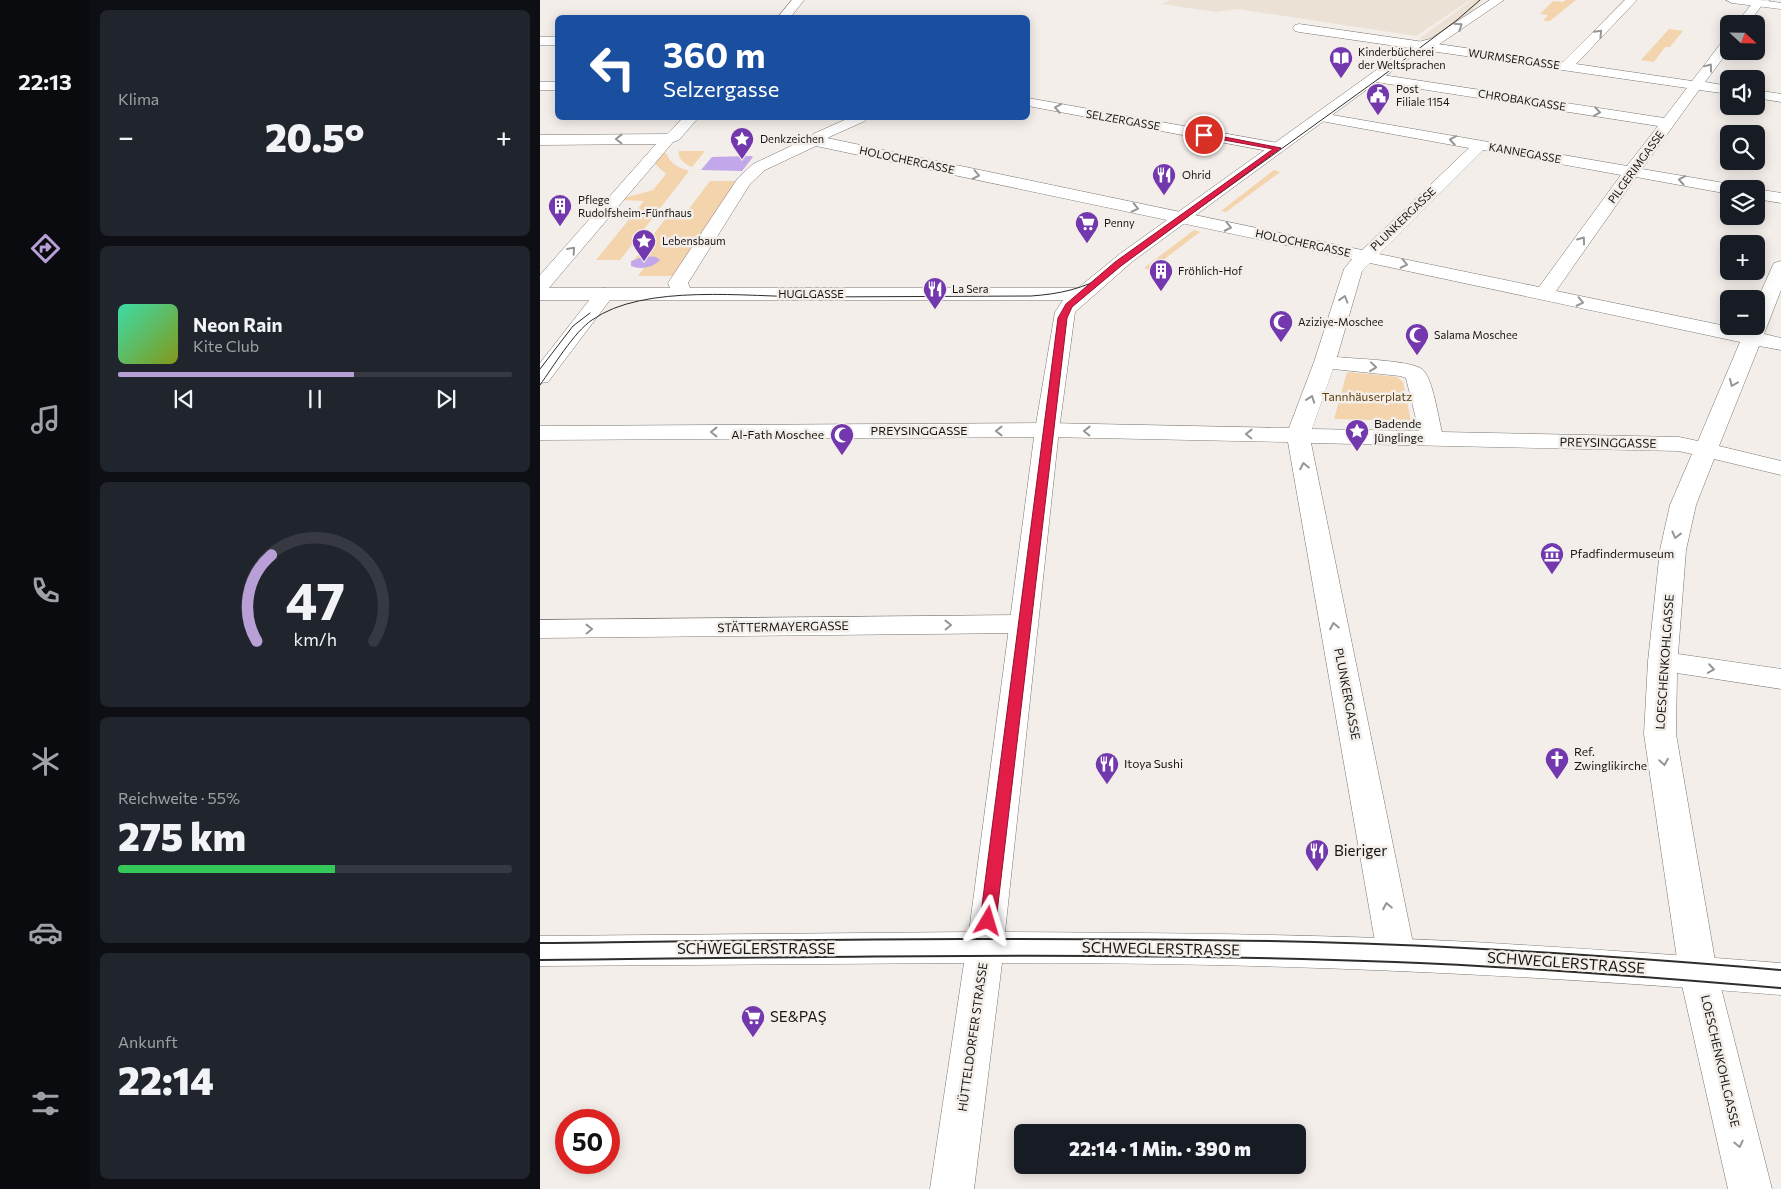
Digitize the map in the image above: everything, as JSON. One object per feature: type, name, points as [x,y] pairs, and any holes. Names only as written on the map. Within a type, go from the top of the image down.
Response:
[{"type":"street","points":[[786,15],[798,0]]},
{"type":"street","name":"HÜTTELDORFER STRASSE","points":[[952,1189],[985,947],[1062,318],[1069,305],[1118,264],[1180,218],[1418,46],[1434,42],[1498,0]]},
{"type":"street","points":[[1566,67],[1631,0]]},
{"type":"street","points":[[1732,0],[1761,2],[1781,6]]},
{"type":"street","points":[[1750,15],[1761,2]]},
{"type":"street","name":"WURMSERGASSE","points":[[1299,28],[1720,89]]},
{"type":"street","name":"HÜTTELDORFER STRASSE","points":[[1418,46],[1414,40],[1426,31]]},
{"type":"street","points":[[540,41],[555,41]]},
{"type":"street","name":"PILGERIMGASSE","points":[[1544,294],[1720,53]]},
{"type":"street","name":"CHROBAKGASSE","points":[[1376,78],[1668,123]]},
{"type":"street","points":[[540,86],[555,86]]},
{"type":"street","points":[[1765,95],[1781,98]]},
{"type":"street","name":"SELZERGASSE","points":[[1030,102],[1278,148]]},
{"type":"street","name":"KANNEGASSE","points":[[1321,117],[1720,187]]},
{"type":"street","points":[[540,140],[668,139],[674,138],[689,120]]},
{"type":"street","points":[[823,142],[818,137],[855,120]]},
{"type":"street","points":[[540,287],[668,139]]},
{"type":"street","points":[[677,293],[680,288],[678,283],[744,181],[758,168],[813,141],[823,142]]},
{"type":"street","name":"HOLOCHERGASSE","points":[[823,142],[1781,344]]},
{"type":"street","name":"PLUNKERGASSE","points":[[1325,362],[1353,270],[1365,256],[1480,145]]},
{"type":"street","points":[[1765,195],[1781,198]]},
{"type":"street","name":"LOESCHENKOHLGASSE","points":[[1750,1189],[1698,972],[1660,734],[1663,662],[1672,550],[1684,505],[1705,450],[1781,266]]},
{"type":"street","name":"HUGLGASSE","points":[[540,294],[1083,294]]},
{"type":"street","points":[[540,377],[604,294]]},
{"type":"street","points":[[1325,362],[1402,370],[1414,374],[1418,380],[1432,439],[1298,435],[1325,362]]},
{"type":"street","name":"PREYSINGGASSE","points":[[540,433],[1047,430],[1298,435]]},
{"type":"street","name":"PLUNKERGASSE","points":[[1298,435],[1396,953]]},
{"type":"street","name":"PREYSINGGASSE","points":[[1432,439],[1679,444],[1781,468]]},
{"type":"street","name":"STÄTTERMAYERGASSE","points":[[540,629],[1025,624]]},
{"type":"street","points":[[1663,662],[1781,679]]},
{"type":"street","name":"SCHWEGLERSTRASSE","points":[[540,951],[985,947],[1396,953],[1781,979]]},
{"type":"shaded area","points":[[1170,0],[1470,0],[1416,36],[1238,9],[1216,12],[1161,4]]},
{"type":"shaded area","points":[[1472,0],[1483,0],[1470,13],[1432,41],[1419,39]]},
{"type":"shaded area","points":[[712,157],[753,157],[742,171],[701,170]]},
{"type":"shaded area","points":[[646,256],[656,257],[660,260],[646,268],[631,266],[631,261]]},
{"type":"green space","points":[[1566,0],[1576,0],[1550,21],[1543,21],[1548,15],[1540,14],[1553,1],[1563,2]]},
{"type":"green space","points":[[1669,29],[1683,31],[1670,47],[1665,47],[1654,62],[1641,60]]},
{"type":"green space","points":[[679,151],[705,151],[692,167],[680,159]]},
{"type":"green space","points":[[664,153],[676,165],[689,171],[620,260],[596,260],[644,201],[622,200],[653,190],[666,174],[654,163]]},
{"type":"green space","points":[[1274,170],[1280,172],[1226,212],[1221,211]]},
{"type":"green space","points":[[710,181],[739,181],[674,276],[638,276],[644,268],[651,266],[652,256],[634,260],[669,214],[685,214]]},
{"type":"green space","points":[[1194,230],[1200,232],[1150,270],[1144,268]]},
{"type":"green space","name":"Tannhäuserplatz","points":[[1347,372],[1397,377],[1403,382],[1411,421],[1334,419]]},
{"type":"tram line","points":[[540,385],[571,341],[592,320],[614,308],[639,301],[668,296],[697,295],[811,297],[1031,296],[1061,292],[1090,283],[1108,274],[1381,77],[1457,20],[1480,0]]},
{"type":"tram line","points":[[540,369],[573,326],[590,313]]},
{"type":"tram line","points":[[540,943],[1024,939],[1314,942],[1548,953],[1781,970]]},
{"type":"tram line","points":[[540,960],[861,956],[1288,959],[1492,967],[1781,988]]},
{"type":"place","name":"Kinderbücherei der Weltsprachen","points":[[1341,79]]},
{"type":"place","name":"Post Filiale 1154","points":[[1378,116]]},
{"type":"place","name":"Denkzeichen","points":[[742,160]]},
{"type":"place","name":"Ohrid","points":[[1164,196]]},
{"type":"place","name":"Pflege Rudolfsheim-Fünfhaus","points":[[560,227]]},
{"type":"place","name":"Penny","points":[[1087,244]]},
{"type":"place","name":"Lebensbaum","points":[[644,262]]},
{"type":"place","name":"Fröhlich-Hof","points":[[1161,292]]},
{"type":"place","name":"La Sera","points":[[935,310]]},
{"type":"place","name":"Aziziye-Moschee","points":[[1281,343]]},
{"type":"place","name":"Salama Moschee","points":[[1417,356]]},
{"type":"place","name":"Badende Jünglinge","points":[[1357,452]]},
{"type":"place","name":"Al-Fath Moschee","points":[[842,456]]},
{"type":"place","name":"Pfadfindermuseum","points":[[1552,575]]},
{"type":"place","name":"Ref. Zwinglikirche","points":[[1557,780]]},
{"type":"place","name":"Itoya Sushi","points":[[1107,785]]},
{"type":"place","name":"Bieriger","points":[[1317,872]]},
{"type":"place","name":"SE&PAŞ","points":[[753,1038]]},
{"type":"route","points":[[988,921],[1062,318],[1069,305],[1118,264],[1278,148],[1204,135]]}]
